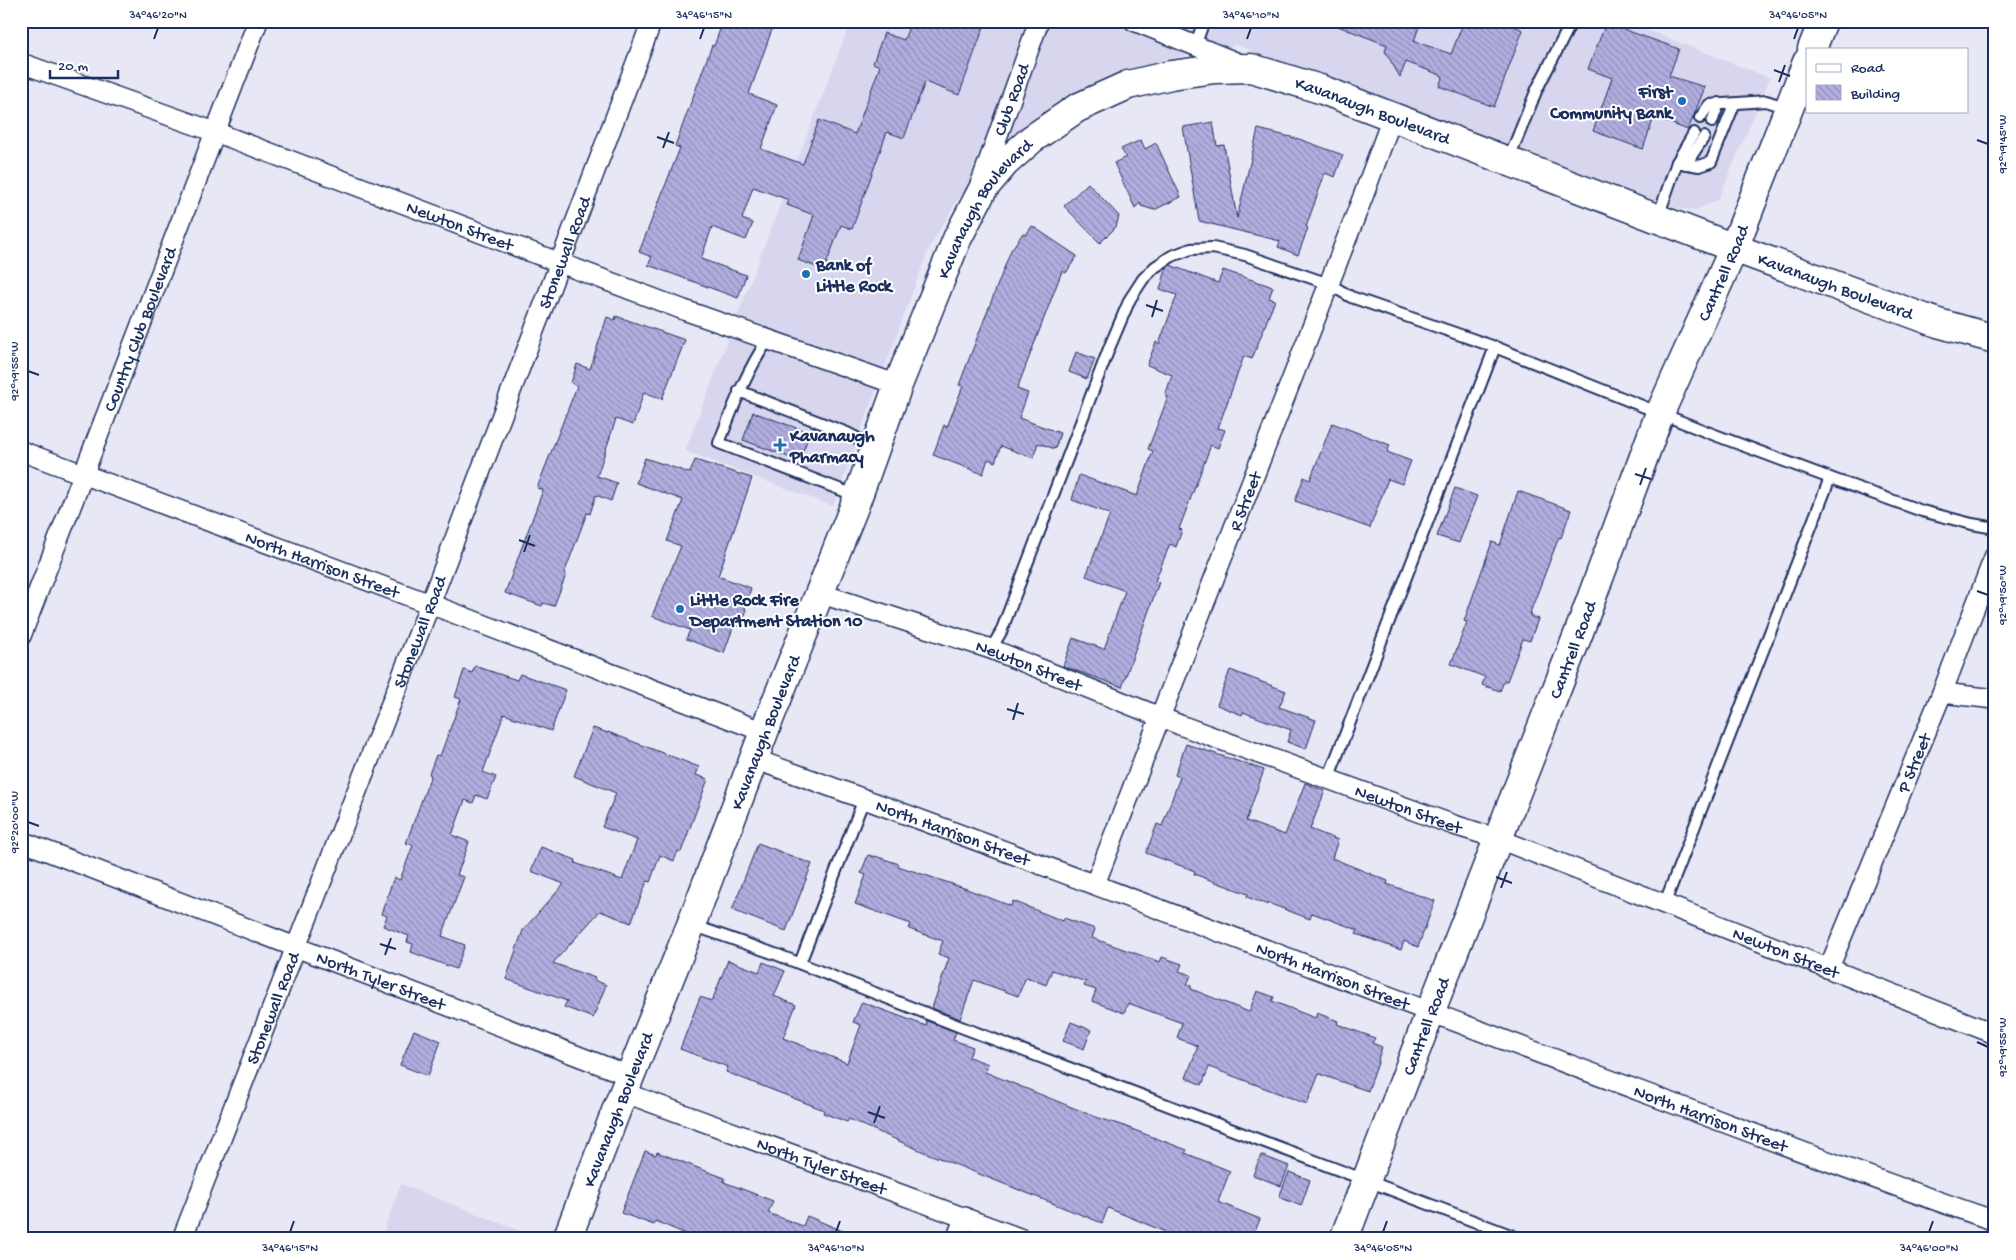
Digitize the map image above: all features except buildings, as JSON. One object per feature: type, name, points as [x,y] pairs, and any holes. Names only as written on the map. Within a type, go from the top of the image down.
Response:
[{"type":"street","name":"Country Club Boulevard","points":[[21,636],[258,21]]},
{"type":"street","name":"Stonewall Road","points":[[182,1239],[430,604],[652,21]]},
{"type":"street","name":"Club Road","points":[[974,205],[1039,21]]},
{"type":"street","points":[[1134,21],[1251,68]]},
{"type":"street","points":[[1812,48],[1823,21]]},
{"type":"street","name":"Newton Street","points":[[21,63],[215,132],[684,310],[898,385]]},
{"type":"street","name":"Cantrell Road","points":[[1344,1239],[1430,1012],[1579,632],[1660,413],[1734,248],[1806,65]]},
{"type":"street","name":"Kavanaugh Boulevard","points":[[567,1239],[858,496],[898,385],[957,239],[983,190],[1006,163],[1032,140],[1077,108],[1128,85],[1171,75],[1215,69],[1251,68],[1320,89],[1734,248],[1938,323],[1995,339]]},
{"type":"street","name":"R Street","points":[[1095,884],[1392,118]]},
{"type":"street","name":"North Harrison Street","points":[[21,452],[85,474],[430,604],[764,732]]},
{"type":"street","name":"P Street","points":[[1830,968],[1942,693],[1995,555]]},
{"type":"street","name":"Newton Street","points":[[819,593],[991,649],[1160,717],[1454,825],[1499,839],[1995,1034]]},
{"type":"street","points":[[1942,693],[1995,699]]},
{"type":"street","name":"North Harrison Street","points":[[754,759],[1095,884],[1899,1189],[1995,1221]]},
{"type":"street","name":"North Tyler Street","points":[[21,841],[296,948],[627,1084],[1022,1239]]},
{"type":"street","points":[[956,1239],[965,1217]]},
{"type":"lane","points":[[1195,46],[1204,21]]},
{"type":"lane","points":[[1508,161],[1538,89],[1572,21]]},
{"type":"lane","points":[[1700,118],[1709,105],[1720,103],[1734,104],[1766,101],[1789,108]]},
{"type":"lane","points":[[1712,122],[1720,103]]},
{"type":"lane","points":[[1682,163],[1699,166],[1712,162],[1734,104]]},
{"type":"lane","points":[[1657,218],[1694,133]]},
{"type":"lane","points":[[1682,163],[1704,137]]},
{"type":"lane","points":[[991,649],[1002,632],[1110,346],[1130,299],[1143,279],[1155,267],[1172,256],[1191,249],[1213,248],[1246,255],[1329,284],[1351,297],[1495,347],[1830,478],[1922,511],[1995,528]]},
{"type":"lane","points":[[768,338],[752,363],[719,443],[858,496]]},
{"type":"lane","points":[[1328,779],[1495,347]]},
{"type":"lane","points":[[739,391],[847,433],[875,447]]},
{"type":"lane","points":[[1664,905],[1830,478]]},
{"type":"lane","points":[[800,963],[864,799]]},
{"type":"lane","points":[[691,925],[800,963],[961,1027],[1521,1239]]},
{"type":"shaded area","points":[[851,21],[1625,21],[1770,78],[1718,200],[1695,210],[1679,209],[1615,186],[1236,45],[1126,69],[1070,96],[1020,131],[958,199],[929,248],[833,506],[685,451]]},
{"type":"shaded area","points":[[401,1184],[541,1239],[381,1239]]},
{"type":"place","name":"First Community Bank","points":[[1682,101]]},
{"type":"place","name":"Bank of Little Rock","points":[[806,274]]},
{"type":"place","name":"Kavanaugh Pharmacy","points":[[780,445]]},
{"type":"place","name":"Little Rock Fire Department Station 10","points":[[680,609]]}]
